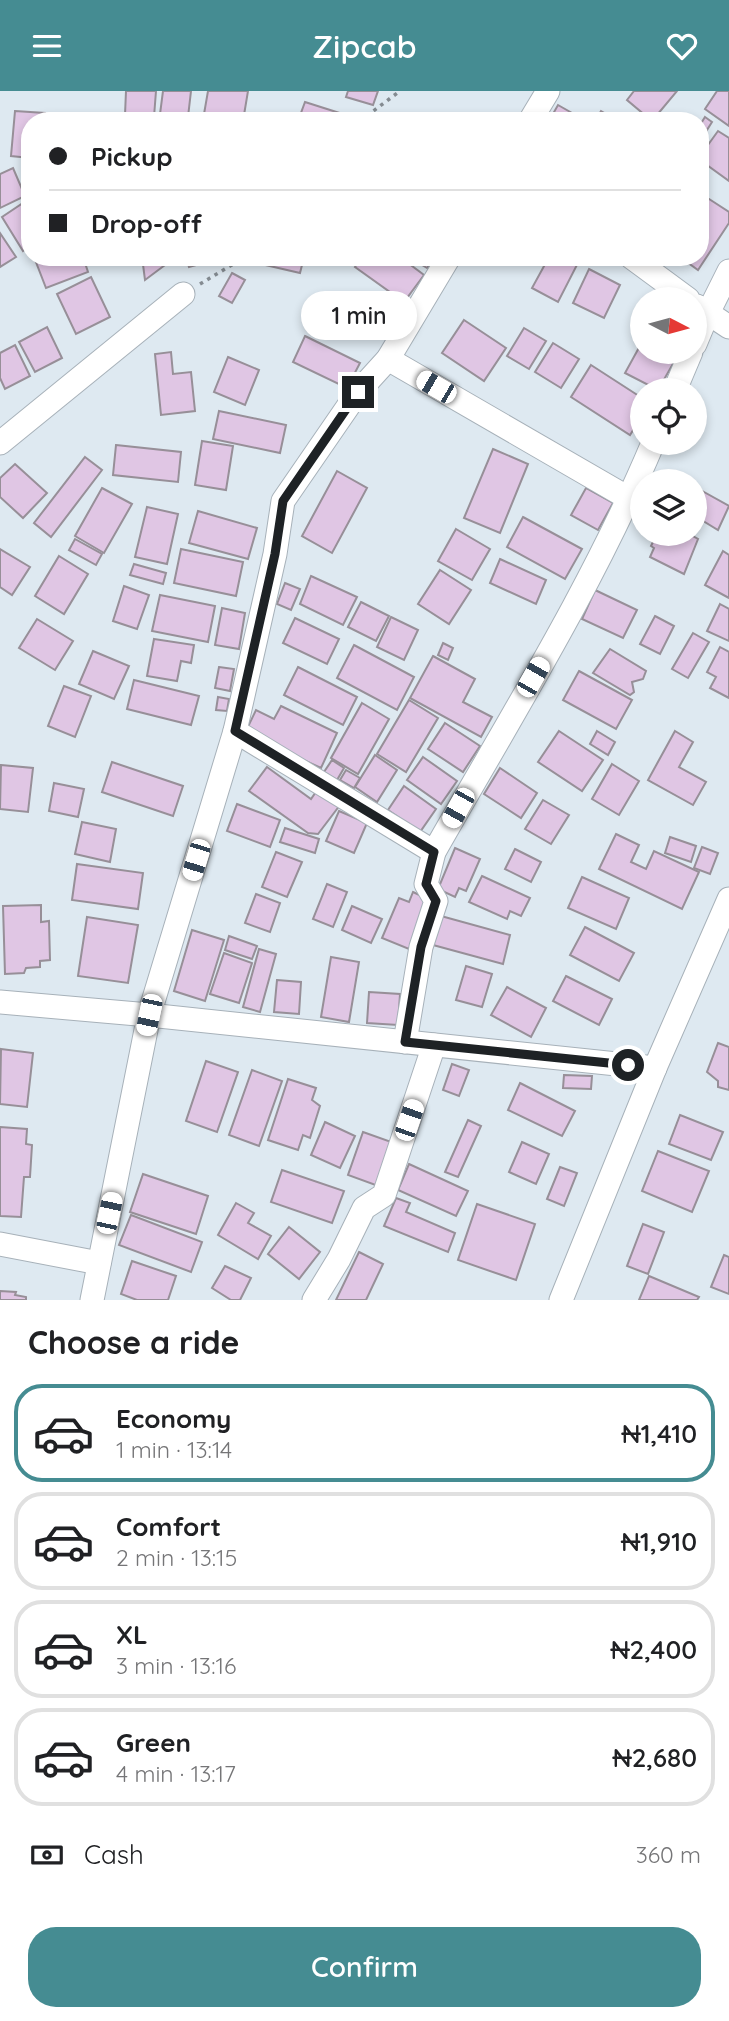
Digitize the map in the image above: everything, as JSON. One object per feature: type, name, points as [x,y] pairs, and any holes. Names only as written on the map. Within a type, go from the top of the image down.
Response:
[{"type":"street","points":[[535,112],[548,91]]},
{"type":"street","points":[[92,1300],[149,1015],[235,731],[275,554],[283,501],[358,392],[388,359],[444,266]]},
{"type":"street","points":[[643,266],[672,287]]},
{"type":"street","points":[[707,301],[729,271]]},
{"type":"street","points":[[0,443],[183,294]]},
{"type":"street","points":[[707,313],[729,327]]},
{"type":"street","points":[[388,359],[630,499],[582,593],[434,852],[426,884],[436,901],[421,947],[405,1042]]},
{"type":"street","points":[[235,731],[434,852]]},
{"type":"street","points":[[561,1300],[655,1068],[729,899]]},
{"type":"street","points":[[0,1002],[655,1068]]},
{"type":"street","points":[[314,1300],[339,1259],[364,1208],[384,1195],[434,1045]]},
{"type":"street","points":[[0,1244],[99,1263]]},
{"type":"path","points":[[372,112],[400,91]]},
{"type":"path","points":[[183,294],[230,266]]},
{"type":"building","points":[[126,91],[156,91],[154,112],[125,112]]},
{"type":"building","points":[[163,91],[191,91],[189,112],[160,112]]},
{"type":"building","points":[[208,91],[248,91],[244,112],[204,112]]},
{"type":"building","points":[[348,91],[378,91],[373,105],[346,97]]},
{"type":"building","points":[[634,91],[677,91],[660,112],[641,112],[627,100]]},
{"type":"building","points":[[717,91],[729,91],[729,126],[705,109]]},
{"type":"building","points":[[305,102],[336,112],[301,112]]},
{"type":"building","points":[[558,105],[570,112],[554,112]]},
{"type":"building","points":[[15,111],[30,112],[21,112],[21,157],[11,156]]},
{"type":"building","points":[[718,131],[729,138],[729,181],[709,167],[709,144]]},
{"type":"building","points":[[13,168],[21,187],[21,198],[0,208],[0,174]]},
{"type":"building","points":[[709,199],[729,212],[729,223],[709,253]]},
{"type":"building","points":[[21,204],[21,248],[2,217]]},
{"type":"building","points":[[0,233],[16,257],[0,267]]},
{"type":"building","points":[[37,266],[86,266],[88,272],[46,288]]},
{"type":"building","points":[[143,266],[164,266],[145,280]]},
{"type":"building","points":[[270,266],[302,266],[300,273]]},
{"type":"building","points":[[412,266],[424,275],[404,302],[355,267]]},
{"type":"building","points":[[544,266],[576,266],[558,302],[532,288]]},
{"type":"building","points":[[589,269],[620,285],[604,318],[573,303]]},
{"type":"building","points":[[232,273],[245,280],[232,303],[219,296]]},
{"type":"building","points":[[91,277],[110,317],[76,334],[57,294]]},
{"type":"building","points":[[464,320],[506,348],[484,381],[442,353]]},
{"type":"building","points":[[47,327],[62,358],[35,372],[19,342]]},
{"type":"building","points":[[524,328],[546,341],[529,369],[507,356]]},
{"type":"building","points":[[305,336],[360,363],[347,388],[293,362]]},
{"type":"building","points":[[553,343],[579,359],[561,388],[535,372]]},
{"type":"building","points":[[15,345],[30,376],[5,389],[0,378],[0,353]]},
{"type":"building","points":[[171,352],[173,374],[191,372],[195,411],[161,415],[155,354]]},
{"type":"building","points":[[228,357],[259,370],[245,405],[214,392]]},
{"type":"building","points":[[630,364],[673,364],[665,378],[635,378],[625,373]]},
{"type":"building","points":[[591,365],[630,390],[630,435],[571,397]]},
{"type":"building","points":[[219,411],[286,425],[280,453],[213,439]]},
{"type":"building","points":[[202,441],[233,446],[226,490],[195,485]]},
{"type":"building","points":[[116,445],[181,452],[178,482],[113,475]]},
{"type":"building","points":[[493,449],[528,464],[500,533],[464,518]]},
{"type":"building","points":[[85,457],[102,470],[51,537],[34,523]]},
{"type":"building","points":[[15,464],[47,493],[23,518],[0,497],[0,478]]},
{"type":"building","points":[[337,471],[367,488],[332,553],[302,536]]},
{"type":"building","points":[[102,488],[132,504],[104,553],[75,536]]},
{"type":"building","points":[[586,488],[613,503],[598,530],[571,515]]},
{"type":"building","points":[[707,494],[729,506],[718,530],[707,523]]},
{"type":"building","points":[[147,507],[178,514],[167,564],[135,557]]},
{"type":"building","points":[[198,511],[257,528],[248,559],[189,543]]},
{"type":"building","points":[[523,517],[582,549],[565,579],[507,547]]},
{"type":"building","points":[[456,529],[490,549],[472,580],[438,561]]},
{"type":"building","points":[[75,539],[102,554],[96,565],[69,550]]},
{"type":"building","points":[[651,546],[695,546],[684,574],[650,557],[654,548]]},
{"type":"building","points":[[0,549],[30,567],[12,595],[0,587]]},
{"type":"building","points":[[181,549],[243,562],[236,596],[174,583]]},
{"type":"building","points":[[723,551],[729,555],[729,598],[705,585]]},
{"type":"building","points":[[59,556],[88,574],[64,614],[35,596]]},
{"type":"building","points":[[500,559],[546,580],[536,604],[490,583]]},
{"type":"building","points":[[134,564],[166,573],[163,584],[130,575]]},
{"type":"building","points":[[440,570],[471,590],[449,624],[418,604]]},
{"type":"building","points":[[311,576],[357,597],[343,625],[300,604]]},
{"type":"building","points":[[285,583],[300,589],[291,610],[277,604]]},
{"type":"building","points":[[124,586],[149,595],[137,629],[113,621]]},
{"type":"building","points":[[595,590],[637,610],[623,638],[582,619]]},
{"type":"building","points":[[160,595],[215,606],[208,642],[152,631]]},
{"type":"building","points":[[361,602],[389,616],[376,641],[348,627]]},
{"type":"building","points":[[720,604],[729,609],[729,641],[707,631]]},
{"type":"building","points":[[222,608],[245,613],[239,649],[215,645]]},
{"type":"building","points":[[655,616],[674,626],[660,654],[640,644]]},
{"type":"building","points":[[391,617],[418,630],[404,660],[377,647]]},
{"type":"building","points":[[295,618],[339,639],[327,664],[283,643]]},
{"type":"building","points":[[37,619],[73,641],[55,670],[19,648]]},
{"type":"building","points":[[693,633],[709,642],[688,678],[672,669]]},
{"type":"building","points":[[154,639],[194,645],[191,663],[181,661],[177,681],[147,676]]},
{"type":"building","points":[[443,643],[453,648],[448,660],[438,655]]},
{"type":"building","points":[[354,645],[414,677],[397,710],[337,678]]},
{"type":"building","points":[[720,647],[729,652],[729,698],[710,688],[716,677],[707,672]]},
{"type":"building","points":[[610,649],[646,671],[643,679],[632,682],[634,692],[630,695],[593,673]]},
{"type":"building","points":[[93,651],[129,666],[114,699],[79,684]]},
{"type":"building","points":[[433,656],[475,679],[463,702],[492,717],[481,737],[410,698]]},
{"type":"building","points":[[219,667],[234,669],[230,691],[215,688]]},
{"type":"building","points":[[298,667],[357,697],[343,725],[284,695]]},
{"type":"building","points":[[579,671],[632,700],[616,729],[563,700]]},
{"type":"building","points":[[134,680],[199,696],[191,725],[127,709]]},
{"type":"building","points":[[64,686],[91,696],[75,737],[48,726]]},
{"type":"building","points":[[218,697],[229,699],[227,711],[216,710]]},
{"type":"building","points":[[409,700],[438,718],[406,772],[377,754]]},
{"type":"building","points":[[362,703],[389,719],[358,774],[331,758]]},
{"type":"building","points":[[281,706],[337,733],[321,768],[245,733],[256,710],[274,719]]},
{"type":"building","points":[[445,723],[480,746],[463,772],[428,749]]},
{"type":"building","points":[[559,731],[603,760],[582,791],[538,762]]},
{"type":"building","points":[[597,731],[615,742],[608,755],[590,744]]},
{"type":"building","points":[[675,731],[693,742],[679,767],[706,782],[693,805],[648,780]]},
{"type":"building","points":[[375,755],[397,770],[377,802],[355,787]]},
{"type":"building","points":[[423,757],[457,781],[441,804],[407,780]]},
{"type":"building","points":[[332,760],[344,768],[337,780],[324,772]]},
{"type":"building","points":[[112,762],[183,786],[173,816],[102,792]]},
{"type":"building","points":[[612,764],[639,781],[619,815],[592,799]]},
{"type":"building","points":[[1,765],[33,768],[28,812],[0,809]]},
{"type":"building","points":[[267,767],[311,799],[318,789],[340,805],[318,834],[308,833],[249,791]]},
{"type":"building","points":[[500,768],[537,793],[521,818],[484,794]]},
{"type":"building","points":[[346,770],[360,778],[354,788],[340,780]]},
{"type":"building","points":[[54,783],[84,789],[78,817],[49,811]]},
{"type":"building","points":[[404,786],[436,809],[420,832],[388,810]]},
{"type":"building","points":[[543,800],[569,815],[551,844],[525,829]]},
{"type":"building","points":[[237,804],[280,820],[270,847],[227,831]]},
{"type":"building","points":[[339,811],[367,823],[354,853],[326,841]]},
{"type":"building","points":[[82,822],[116,829],[110,862],[75,854]]},
{"type":"building","points":[[285,828],[319,839],[315,853],[280,842]]},
{"type":"building","points":[[616,834],[639,845],[631,862],[646,869],[654,851],[699,872],[682,909],[599,869]]},
{"type":"building","points":[[670,837],[696,846],[691,862],[665,853]]},
{"type":"building","points":[[702,847],[718,853],[710,874],[694,868]]},
{"type":"building","points":[[455,848],[480,859],[466,891],[459,888],[455,897],[438,889]]},
{"type":"building","points":[[515,849],[541,862],[531,882],[505,869]]},
{"type":"building","points":[[276,852],[302,862],[287,897],[262,887]]},
{"type":"building","points":[[77,864],[143,873],[138,909],[72,900]]},
{"type":"building","points":[[482,876],[530,898],[521,916],[510,911],[507,919],[469,902]]},
{"type":"building","points":[[582,877],[629,898],[616,929],[568,908]]},
{"type":"building","points":[[327,884],[347,892],[333,927],[313,919]]},
{"type":"building","points":[[413,892],[430,900],[409,949],[382,938],[399,898],[409,902]]},
{"type":"building","points":[[256,894],[280,903],[270,932],[245,923]]},
{"type":"building","points":[[41,905],[41,922],[49,921],[50,960],[40,961],[40,967],[26,968],[24,973],[5,974],[3,906]]},
{"type":"building","points":[[352,906],[382,919],[371,943],[342,930]]},
{"type":"building","points":[[441,916],[510,935],[503,964],[433,945]]},
{"type":"building","points":[[87,917],[138,925],[128,983],[78,976]]},
{"type":"building","points":[[585,927],[634,953],[619,981],[570,955]]},
{"type":"building","points":[[192,930],[224,940],[205,1001],[174,991]]},
{"type":"building","points":[[229,936],[257,946],[252,959],[225,950]]},
{"type":"building","points":[[259,949],[276,954],[260,1012],[243,1007]]},
{"type":"building","points":[[224,953],[252,963],[239,1003],[210,994]]},
{"type":"building","points":[[331,957],[359,962],[349,1022],[321,1017]]},
{"type":"building","points":[[466,966],[492,974],[482,1007],[456,1000]]},
{"type":"building","points":[[566,976],[612,999],[599,1025],[553,1001]]},
{"type":"building","points":[[277,980],[301,982],[299,1014],[274,1012]]},
{"type":"building","points":[[507,987],[546,1008],[531,1037],[491,1015]]},
{"type":"building","points":[[369,992],[400,994],[398,1025],[367,1023]]},
{"type":"building","points":[[718,1043],[729,1047],[729,1090],[718,1087],[718,1081],[707,1072]]},
{"type":"building","points":[[1,1049],[33,1053],[27,1107],[0,1104]]},
{"type":"building","points":[[206,1061],[238,1072],[217,1132],[186,1121]]},
{"type":"building","points":[[452,1064],[469,1070],[459,1096],[443,1090]]},
{"type":"building","points":[[252,1070],[282,1081],[259,1146],[229,1135]]},
{"type":"building","points":[[564,1075],[592,1076],[591,1089],[563,1088]]},
{"type":"building","points":[[288,1079],[316,1088],[312,1100],[320,1106],[310,1138],[303,1135],[298,1150],[268,1140]]},
{"type":"building","points":[[520,1083],[575,1111],[562,1136],[508,1110]]},
{"type":"building","points":[[680,1115],[723,1132],[711,1160],[669,1144]]},
{"type":"building","points":[[468,1120],[481,1126],[458,1177],[445,1172]]},
{"type":"building","points":[[325,1122],[355,1136],[340,1168],[311,1155]]},
{"type":"building","points":[[0,1127],[27,1129],[26,1144],[32,1145],[30,1177],[24,1177],[21,1217],[0,1216]]},
{"type":"building","points":[[363,1132],[397,1144],[381,1187],[348,1175]]},
{"type":"building","points":[[522,1142],[549,1154],[536,1184],[509,1172]]},
{"type":"building","points":[[658,1151],[709,1171],[692,1212],[642,1191]]},
{"type":"building","points":[[409,1164],[468,1191],[456,1216],[398,1190]]},
{"type":"building","points":[[560,1167],[577,1173],[564,1206],[547,1199]]},
{"type":"building","points":[[282,1170],[344,1191],[332,1223],[271,1202]]},
{"type":"building","points":[[143,1174],[208,1196],[196,1234],[130,1212]]},
{"type":"building","points":[[396,1198],[410,1203],[406,1212],[455,1233],[448,1252],[384,1226]]},
{"type":"building","points":[[236,1203],[254,1213],[248,1223],[271,1236],[258,1259],[218,1235]]},
{"type":"building","points":[[477,1204],[535,1224],[516,1280],[458,1260]]},
{"type":"building","points":[[131,1215],[202,1242],[191,1272],[119,1245]]},
{"type":"building","points":[[643,1224],[664,1232],[648,1274],[627,1266]]},
{"type":"building","points":[[289,1227],[320,1252],[299,1279],[268,1254]]},
{"type":"building","points":[[359,1252],[383,1264],[366,1300],[336,1300]]},
{"type":"building","points":[[724,1255],[729,1257],[729,1294],[711,1287]]},
{"type":"building","points":[[132,1261],[176,1276],[168,1300],[137,1300],[121,1294]]},
{"type":"building","points":[[225,1266],[251,1278],[240,1300],[231,1300],[212,1288]]},
{"type":"building","points":[[649,1276],[699,1297],[697,1300],[639,1300]]},
{"type":"building","points":[[0,1291],[16,1292],[15,1295],[26,1297],[26,1300],[0,1300]]},
{"type":"route","points":[[358,392],[283,501],[275,554],[235,731],[434,852],[426,884],[436,901],[421,947],[405,1042],[628,1065]]}]
